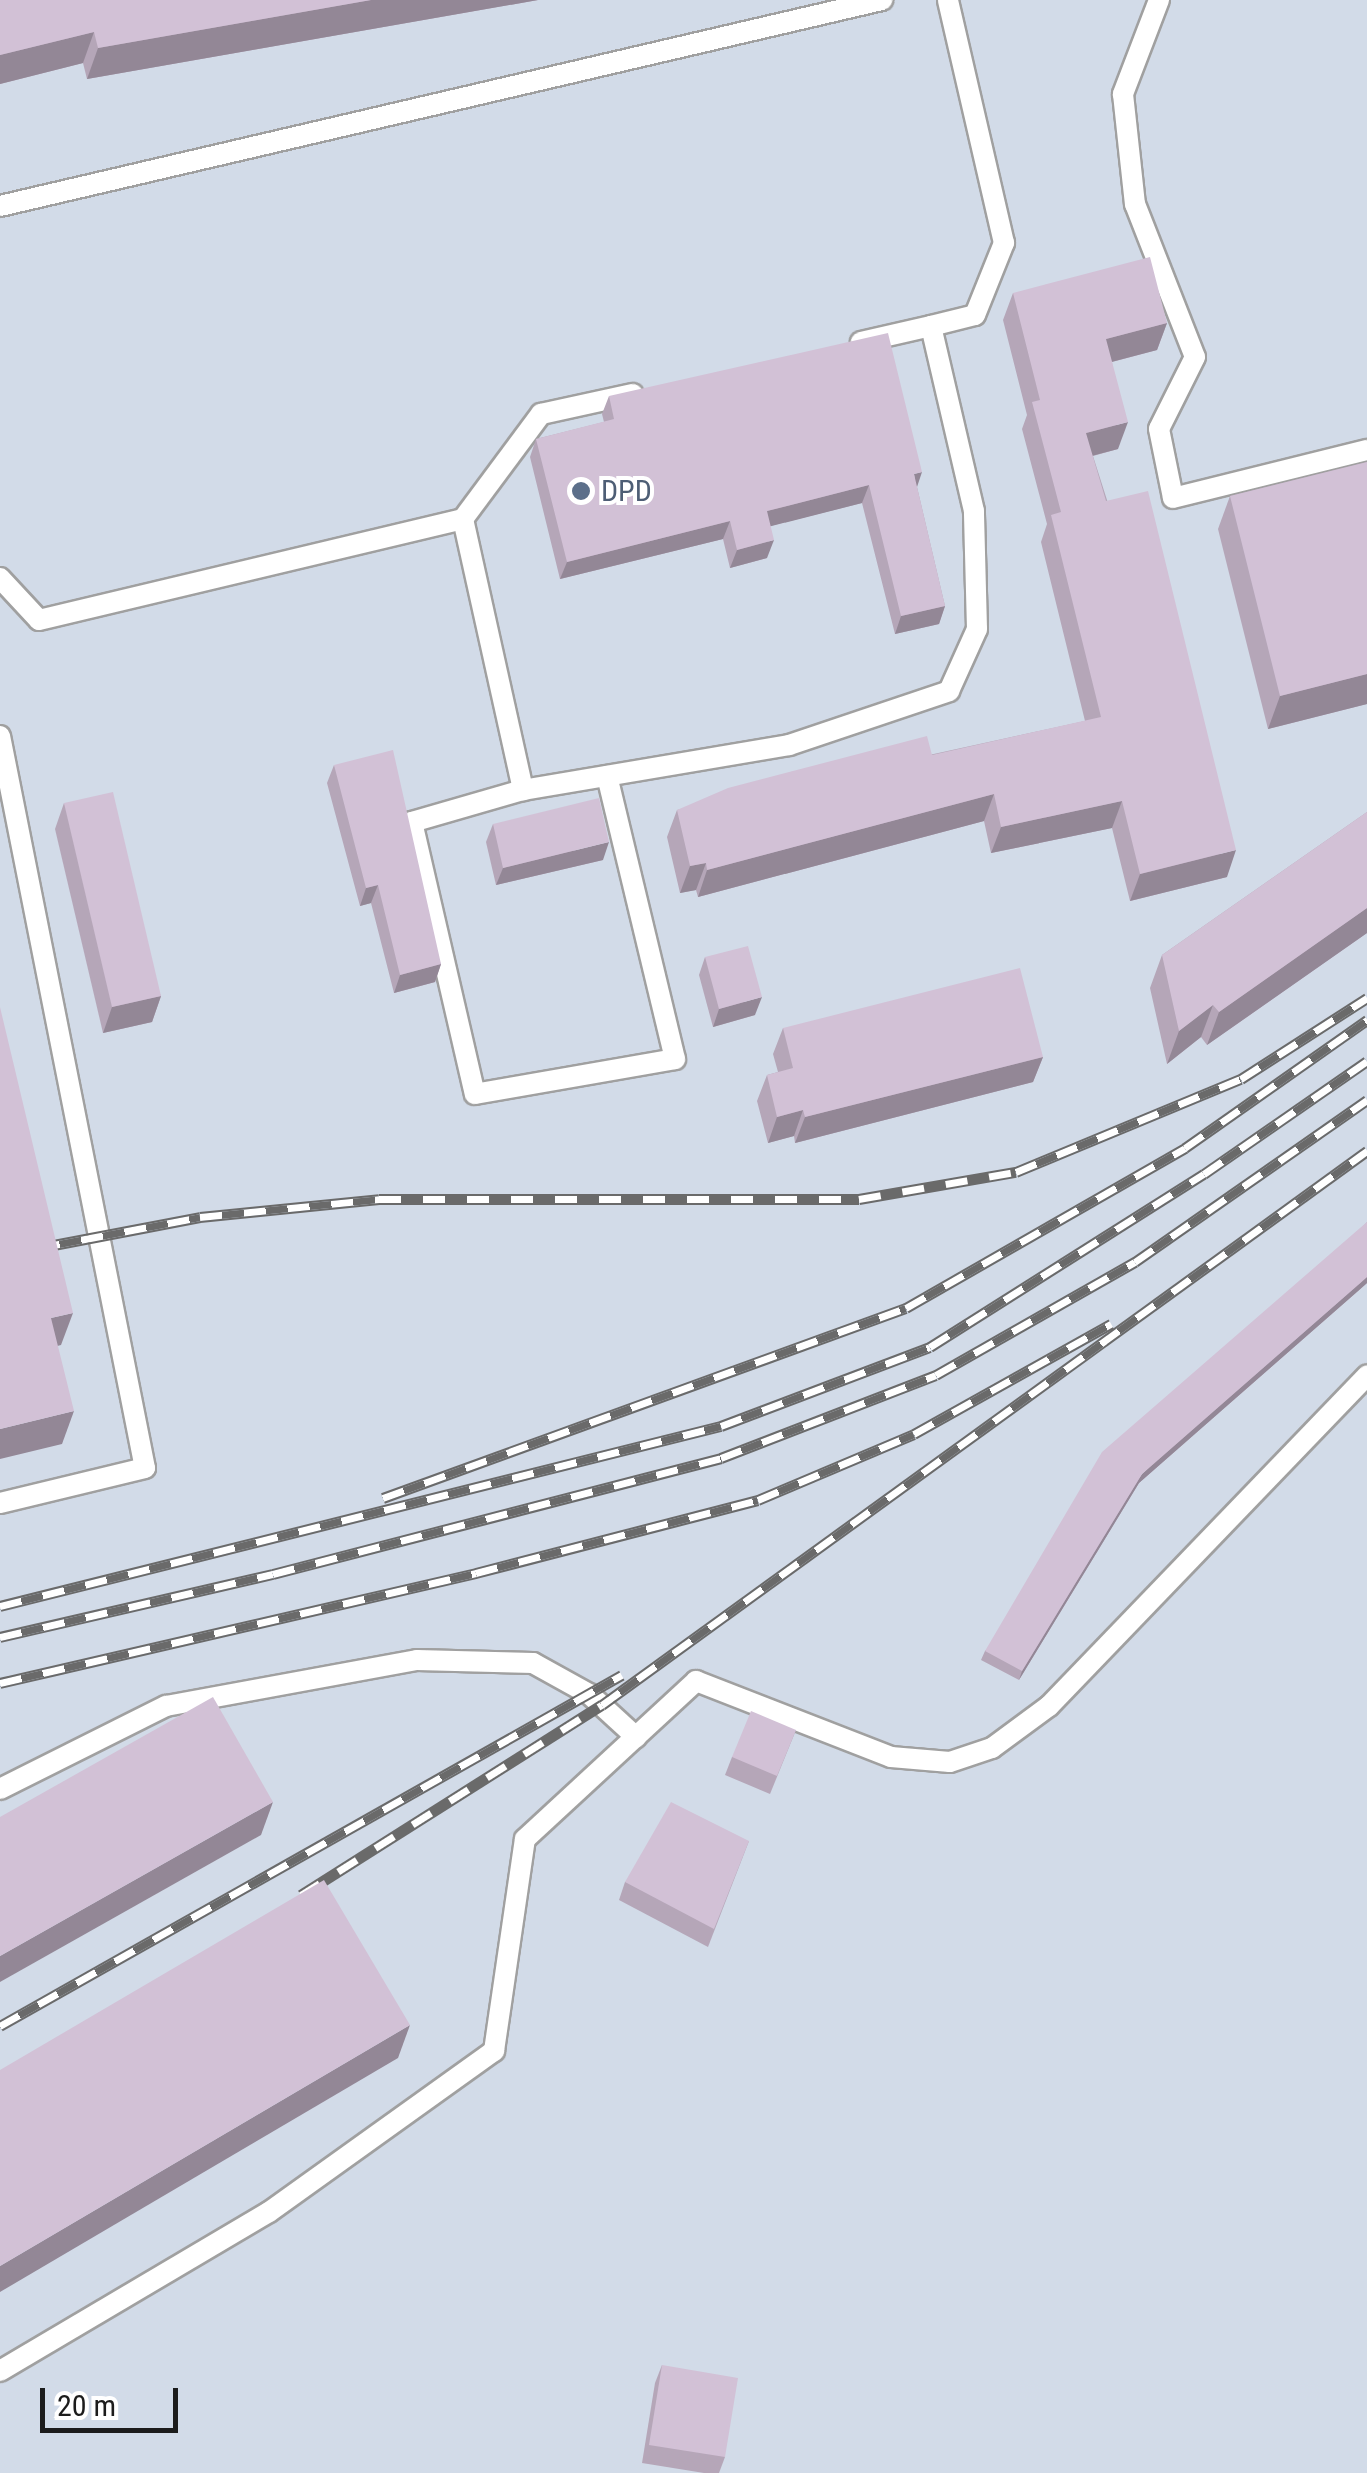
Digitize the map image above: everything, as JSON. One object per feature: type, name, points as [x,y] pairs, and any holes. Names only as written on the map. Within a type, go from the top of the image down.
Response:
[{"type":"lane","points":[[0,206],[882,0]]},
{"type":"lane","points":[[834,348],[975,315],[1004,243],[948,0]]},
{"type":"lane","points":[[1159,0],[1123,94],[1135,204],[1195,357],[1158,429],[1173,498],[1367,450]]},
{"type":"lane","points":[[607,776],[675,1059],[475,1094],[412,822],[523,790],[789,744],[949,691],[977,629],[974,512],[931,326]]},
{"type":"lane","points":[[0,578],[39,620],[463,519],[541,414],[658,388]]},
{"type":"lane","points":[[463,519],[523,790]]},
{"type":"lane","points":[[0,736],[145,1468],[0,1502]]},
{"type":"lane","points":[[0,2372],[269,2212],[494,2051],[525,1839],[696,1682],[891,1758],[950,1762],[992,1748],[1049,1706],[1367,1375]]},
{"type":"lane","points":[[0,1790],[166,1706],[417,1660],[533,1663],[589,1694],[636,1737]]},
{"type":"shaded area","points":[[0,0],[1367,0],[1367,2473],[0,2473]]},
{"type":"building","points":[[0,0],[371,0],[98,48],[94,32],[0,55]]},
{"type":"building","points":[[1150,257],[1167,323],[1106,339],[1128,422],[1086,433],[1106,501],[1148,491],[1236,850],[1140,874],[1122,801],[1001,827],[994,794],[707,870],[706,863],[690,866],[677,810],[728,788],[927,736],[932,755],[1101,717],[1051,515],[1061,512],[1032,402],[1040,400],[1013,293]]},
{"type":"building","points":[[888,333],[922,472],[914,474],[945,606],[901,616],[869,485],[767,511],[774,540],[737,550],[730,521],[567,562],[536,439],[614,419],[609,396]]},
{"type":"building","points":[[1367,462],[1367,674],[1280,696],[1230,496]]},
{"type":"building","points":[[393,750],[441,964],[400,975],[378,885],[366,888],[334,765]]},
{"type":"building","points":[[113,792],[161,996],[112,1007],[64,803]]},
{"type":"building","points":[[599,798],[609,842],[503,868],[493,824]]},
{"type":"building","points":[[1367,812],[1367,908],[1219,1012],[1213,1005],[1179,1031],[1162,955]]},
{"type":"building","points":[[748,946],[762,997],[719,1009],[705,957]]},
{"type":"building","points":[[1020,968],[1043,1057],[805,1117],[803,1110],[777,1117],[767,1075],[793,1068],[783,1028]]},
{"type":"building","points":[[0,1007],[73,1313],[51,1318],[74,1411],[0,1429]]},
{"type":"building","points":[[1367,1222],[1367,1277],[1142,1474],[1022,1671],[985,1651],[1102,1452]]},
{"type":"building","points":[[213,1697],[273,1802],[0,1956],[0,1817]]},
{"type":"building","points":[[751,1711],[796,1730],[777,1776],[732,1757]]},
{"type":"building","points":[[671,1802],[749,1841],[714,1929],[625,1882]]},
{"type":"building","points":[[324,1880],[410,2025],[0,2266],[0,2070]]},
{"type":"building","points":[[662,2365],[738,2378],[725,2457],[649,2445]]},
{"type":"railway","points":[[38,1248],[200,1217],[379,1199],[859,1199],[1016,1172],[1241,1079],[1367,998]]},
{"type":"railway","points":[[383,1498],[906,1308],[1185,1148],[1367,1020]]},
{"type":"railway","points":[[0,1606],[721,1426],[930,1347],[1204,1174],[1367,1061]]},
{"type":"railway","points":[[0,1637],[273,1574],[721,1458],[936,1375],[1135,1262],[1367,1100]]},
{"type":"railway","points":[[301,1895],[602,1705],[1367,1151]]},
{"type":"railway","points":[[0,1683],[476,1573],[758,1500],[914,1434],[1111,1324]]},
{"type":"railway","points":[[0,2026],[622,1675]]},
{"type":"place","name":"DPD","points":[[581,491]]}]
